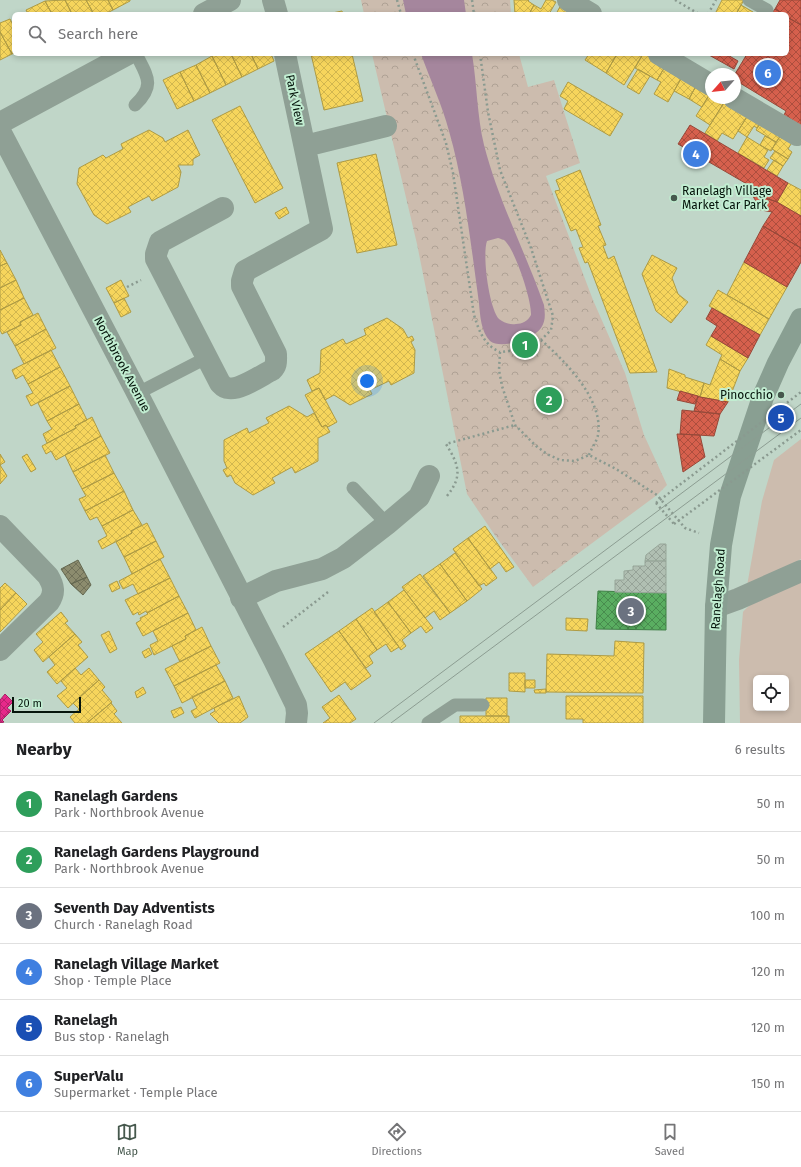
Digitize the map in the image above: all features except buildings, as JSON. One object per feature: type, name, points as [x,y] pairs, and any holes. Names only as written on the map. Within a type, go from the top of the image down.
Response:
[{"type":"main road","name":"Ranelagh Road","points":[[714,723],[716,607],[721,545],[730,496],[763,397],[778,363],[801,319]]},
{"type":"street","points":[[208,12],[230,0]]},
{"type":"street","points":[[273,0],[276,12]]},
{"type":"street","points":[[568,0],[588,12]]},
{"type":"street","points":[[0,123],[124,56]]},
{"type":"street","name":"Park View","points":[[206,358],[220,383],[228,389],[236,388],[272,370],[275,366],[276,354],[242,286],[243,275],[245,271],[322,229],[285,56]]},
{"type":"street","points":[[662,56],[705,81]]},
{"type":"street","points":[[741,102],[797,135]]},
{"type":"street","points":[[305,146],[386,126]]},
{"type":"street","name":"Northbrook Avenue","points":[[0,132],[138,393],[296,705],[296,723]]},
{"type":"street","points":[[206,358],[156,259],[156,254],[160,242],[223,208]]},
{"type":"street","points":[[241,598],[276,581],[322,569],[333,564],[387,524],[419,497],[429,476]]},
{"type":"street","points":[[0,526],[48,576],[53,585],[54,595],[49,602],[0,650]]},
{"type":"street","points":[[716,607],[738,599],[801,571]]},
{"type":"lane","points":[[750,0],[766,10]]},
{"type":"lane","points":[[135,105],[143,97],[147,88],[148,78],[137,56]]},
{"type":"lane","points":[[138,393],[206,358]]},
{"type":"lane","points":[[353,488],[387,524]]},
{"type":"lane","points":[[428,723],[455,705],[483,705]]},
{"type":"path","points":[[397,0],[400,12]]},
{"type":"path","points":[[472,0],[474,12]]},
{"type":"path","points":[[675,0],[696,12]]},
{"type":"path","points":[[709,12],[716,0]]},
{"type":"path","points":[[414,56],[446,143],[453,173],[474,315],[477,326],[488,345],[500,352],[512,351],[530,346],[541,340],[551,330],[553,316],[531,248],[500,170],[488,112],[480,56]]},
{"type":"path","points":[[500,352],[499,370],[502,386],[515,425],[536,446],[547,454],[560,460],[575,461],[589,455],[598,435],[597,415],[589,393],[562,358],[541,340]]},
{"type":"path","points":[[801,392],[656,503],[674,524],[801,430]]},
{"type":"path","points":[[589,455],[616,469],[656,495],[685,528],[702,534]]},
{"type":"green space","points":[[361,0],[510,0],[511,12],[364,12]]},
{"type":"green space","points":[[372,56],[520,56],[528,87],[554,80],[580,163],[546,176],[593,300],[625,373],[644,435],[667,485],[657,495],[533,587],[467,494],[417,244]]},
{"type":"green space","points":[[801,439],[801,559],[762,580],[747,586],[762,501],[774,460]]},
{"type":"green space","points":[[801,579],[801,723],[740,723],[739,660],[743,612],[754,602]]},
{"type":"shaded area","points":[[403,0],[464,0],[466,12],[406,12]]},
{"type":"shaded area","points":[[422,56],[472,56],[484,145],[504,206],[544,305],[545,314],[541,328],[531,336],[517,342],[501,344],[490,341],[483,328],[467,217],[455,152],[439,102]],"holes":[[[498,238],[503,240],[510,248],[514,256],[523,277],[529,299],[531,315],[525,322],[509,324],[499,319],[495,313],[489,293],[485,258],[487,241]]]},
{"type":"tram line","points":[[374,723],[801,404]]},
{"type":"tram line","points":[[391,723],[801,418]]},
{"type":"place","name":"SuperValu","points":[[768,73]]},
{"type":"place","name":"Ranelagh Village Market","points":[[696,154]]},
{"type":"place","name":"Ranelagh Village Market Car Park","points":[[674,198]]},
{"type":"place","name":"Ranelagh Gardens","points":[[525,345]]},
{"type":"place","name":"Pinocchio","points":[[781,395]]},
{"type":"place","name":"Ranelagh Gardens Playground","points":[[549,400]]},
{"type":"place","name":"Ranelagh","points":[[781,418]]},
{"type":"place","name":"Seventh Day Adventists","points":[[631,611]]}]
